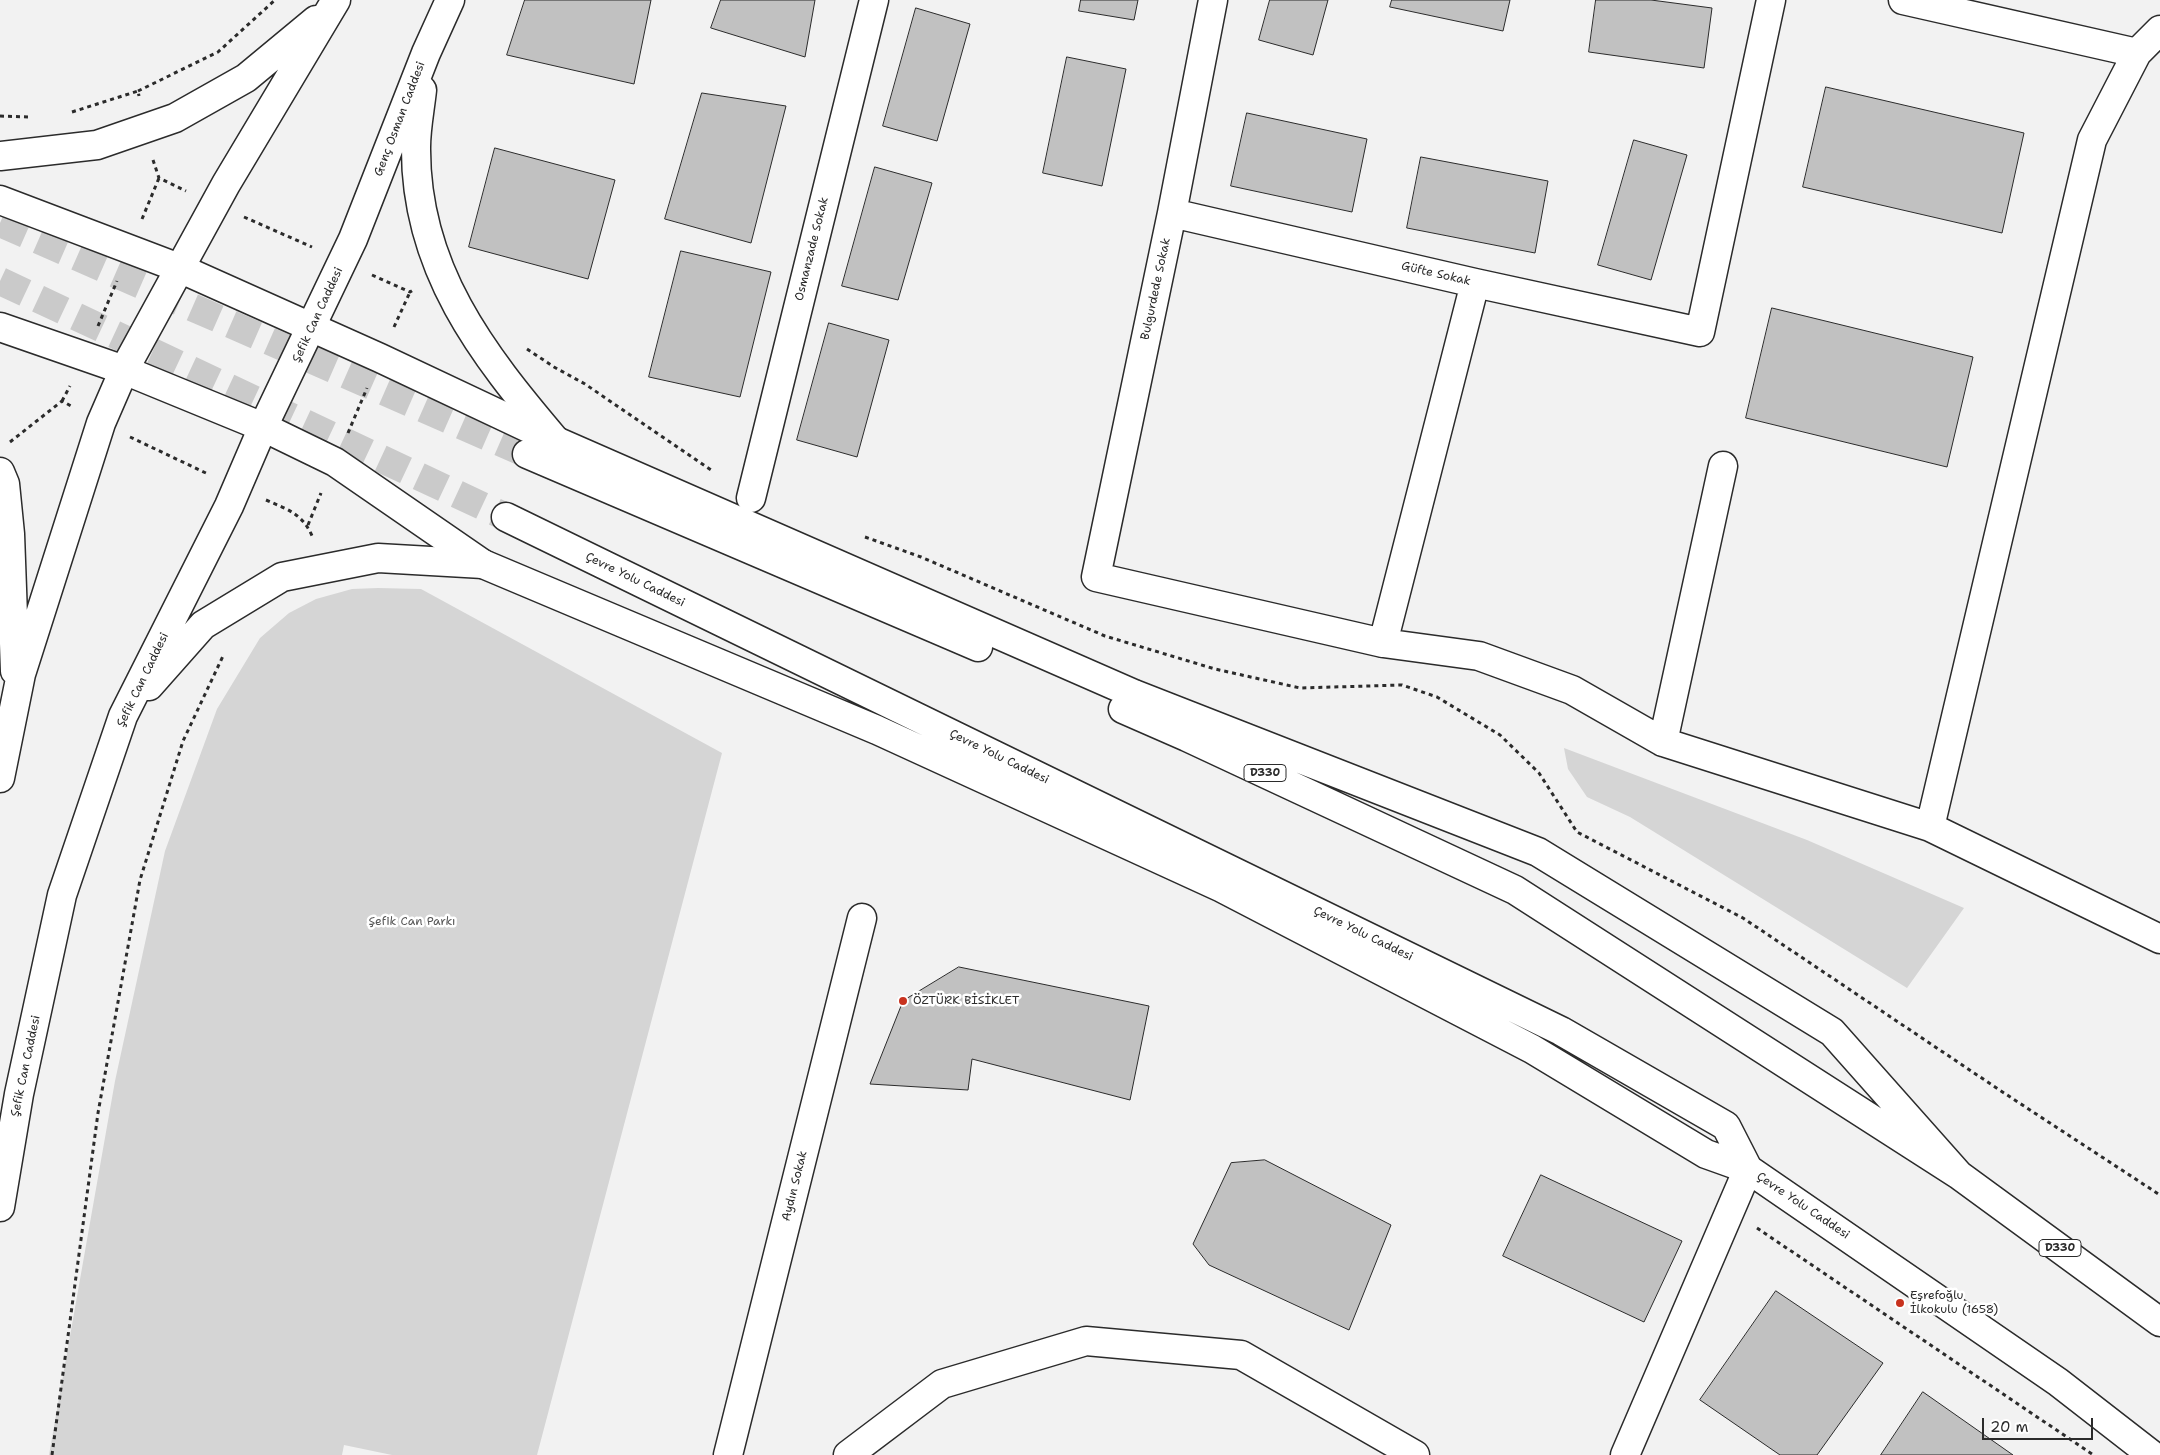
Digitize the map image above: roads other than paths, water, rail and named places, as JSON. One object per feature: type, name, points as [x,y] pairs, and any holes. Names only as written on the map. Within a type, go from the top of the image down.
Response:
[{"type":"main road","name":"Genç Osman Caddesi","points":[[353,239],[426,53],[450,0]]},
{"type":"main road","name":"Osmanzade Sokak","points":[[751,498],[874,0]]},
{"type":"main road","name":"Bulgurdede Sokak","points":[[1213,0],[1172,213],[1096,577],[1383,643]]},
{"type":"main road","name":"Güfte Sokak","points":[[1172,213],[1475,283],[1700,332],[1771,0]]},
{"type":"main road","points":[[1903,0],[2137,53]]},
{"type":"main road","points":[[0,156],[97,145],[175,118],[246,78],[334,3]]},
{"type":"main road","points":[[0,778],[21,674],[101,423],[124,370],[179,268],[226,184],[334,3]]},
{"type":"main road","points":[[1930,827],[2092,140],[2137,53],[2160,30]]},
{"type":"main road","points":[[426,53],[416,147],[421,204],[439,271],[468,328],[508,384],[556,441]]},
{"type":"main road","points":[[0,200],[179,268],[380,358],[556,441],[1134,694],[1538,852],[1832,1032],[1959,1175]]},
{"type":"main road","name":"Şefik Can Caddesi","points":[[0,1207],[19,1094],[62,895],[123,716],[237,488],[263,427],[353,239]]},
{"type":"main road","points":[[1475,283],[1383,643],[1479,656],[1572,690],[1663,742],[1930,827],[2160,939]]},
{"type":"main road","points":[[0,327],[124,370],[263,427],[335,462],[483,564],[877,730],[1222,888],[1532,1049],[1706,1154],[1748,1169],[1625,1455]]},
{"type":"main road","name":"D330","points":[[527,454],[1187,737],[1515,890],[1959,1175],[2160,1322]]},
{"type":"main road","points":[[1663,742],[1723,466]]},
{"type":"main road","points":[[0,472],[5,484],[10,534],[16,697]]},
{"type":"main road","name":"Çevre Yolu Caddesi","points":[[506,517],[1562,1030],[1726,1126],[1748,1169],[2058,1382],[2152,1455]]},
{"type":"main road","points":[[123,716],[203,625],[282,577],[378,558],[483,564]]},
{"type":"main road","name":"Aydın Sokak","points":[[728,1455],[862,918]]},
{"type":"main road","points":[[848,1455],[942,1384],[1086,1341],[1241,1355],[1415,1455]]},
{"type":"tunnel","points":[[0,223],[527,454]]},
{"type":"tunnel","points":[[0,281],[506,517]]},
{"type":"place","name":"ÖZTÜRK BİSİKLET","points":[[903,1001]]},
{"type":"place","name":"Eşrefoğlu İlkokulu (1658)","points":[[1900,1303]]},
{"type":"park label","name":"Şefik Can Parkı","points":[[412,922]]}]
